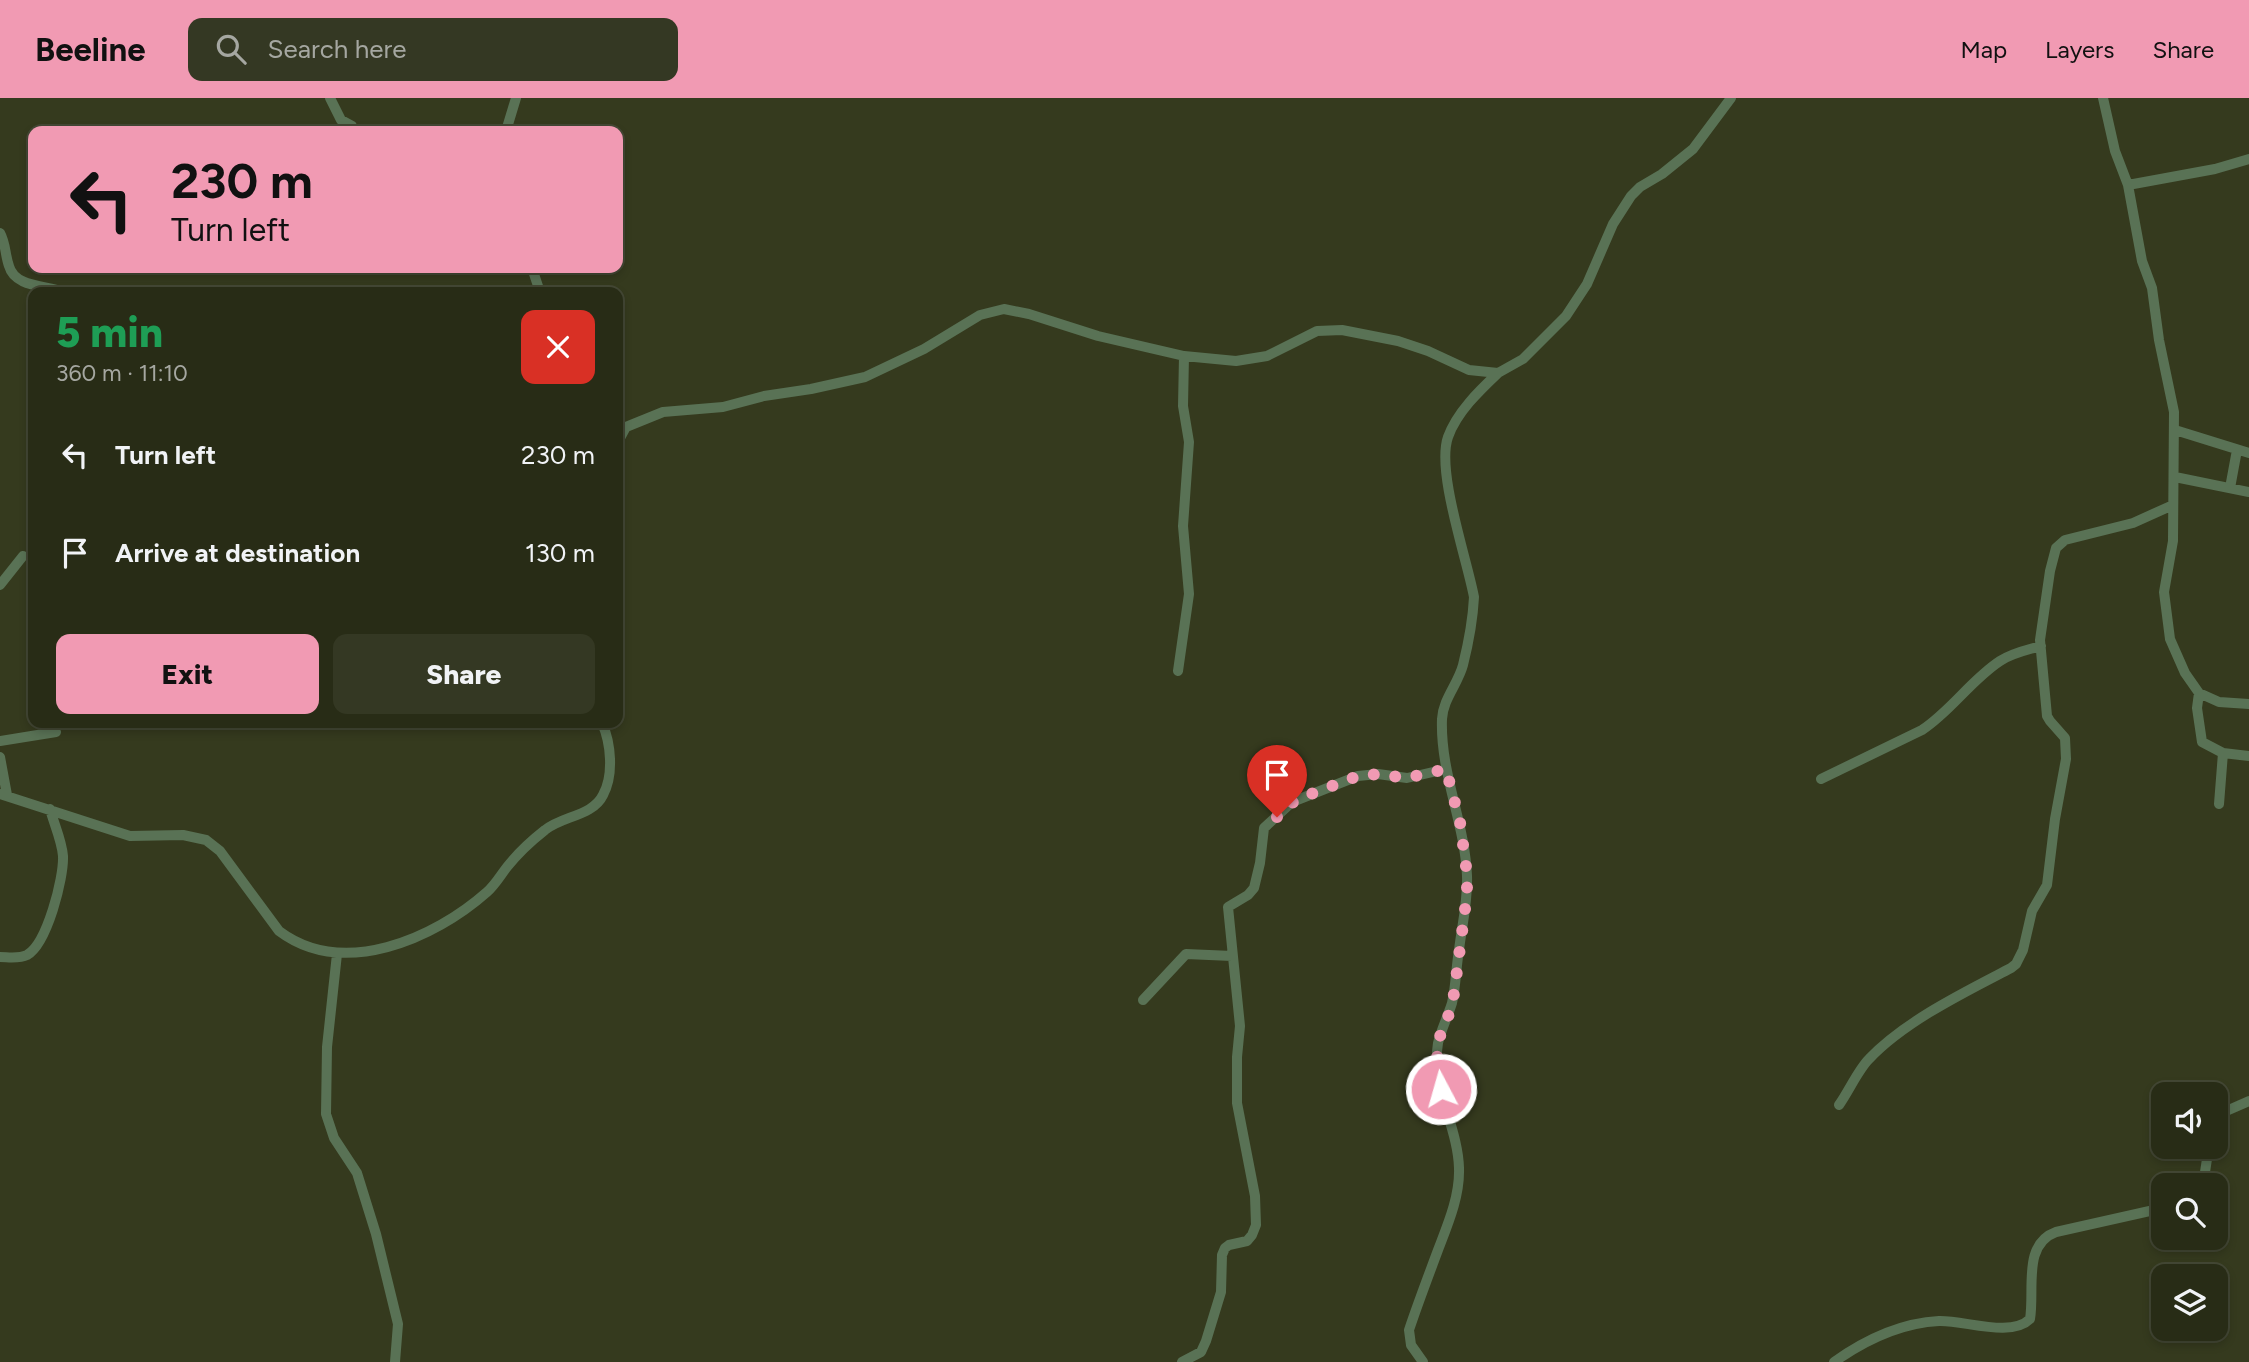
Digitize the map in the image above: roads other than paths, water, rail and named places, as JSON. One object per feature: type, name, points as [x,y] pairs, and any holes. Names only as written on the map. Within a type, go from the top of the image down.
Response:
[{"type":"street","points":[[330,98],[341,120],[352,126]]},
{"type":"street","points":[[508,126],[516,98]]},
{"type":"street","points":[[1423,1362],[1411,1345],[1409,1330],[1457,1194],[1459,1169],[1456,1147],[1447,1118],[1437,1060],[1438,1041],[1454,994],[1467,894],[1460,822],[1446,769],[1442,716],[1462,667],[1474,597],[1451,498],[1445,450],[1448,437],[1458,418],[1482,388],[1498,373],[1523,359],[1566,316],[1587,284],[1614,225],[1631,196],[1693,149],[1731,98]]},
{"type":"street","points":[[2103,98],[2153,296],[2174,412],[2173,541],[2164,592],[2170,639],[2185,673],[2199,693],[2219,702],[2249,705]]},
{"type":"street","points":[[2127,185],[2215,169],[2249,159]]},
{"type":"street","points":[[0,233],[10,270],[25,282],[44,287]]},
{"type":"street","points":[[623,427],[663,412],[723,407],[764,396],[865,377],[924,349],[980,315],[1004,309],[1098,336],[1184,356],[1236,361],[1255,359],[1283,350],[1317,331],[1342,330],[1408,344],[1469,370],[1498,373]]},
{"type":"street","points":[[1178,671],[1189,594],[1183,526],[1189,442],[1182,407],[1184,356]]},
{"type":"street","points":[[2175,429],[2249,453]]},
{"type":"street","points":[[2230,488],[2236,450]]},
{"type":"street","points":[[2175,477],[2249,492]]},
{"type":"street","points":[[1839,1105],[1868,1060],[1896,1037],[1920,1018],[2011,968],[2019,960],[2032,911],[2047,885],[2066,759],[2066,738],[2048,716],[2041,646],[2042,619],[2056,548],[2060,543],[2079,536],[2133,523],[2173,505]]},
{"type":"street","points":[[0,585],[23,556]]},
{"type":"street","points":[[1821,779],[1888,744],[1922,730],[2001,660],[2041,646]]},
{"type":"street","points":[[2199,693],[2197,708],[2202,742],[2222,753],[2249,756]]},
{"type":"street","points":[[0,757],[4,795],[50,809],[91,826],[130,836],[183,835],[206,840],[220,851],[279,931],[298,943],[337,954],[377,949],[424,934],[439,926],[489,891],[518,854],[548,827],[598,803],[606,790],[610,763],[603,728]]},
{"type":"street","points":[[0,741],[56,732]]},
{"type":"street","points":[[2219,804],[2222,753]]},
{"type":"street","points":[[1182,1362],[1201,1352],[1206,1341],[1222,1292],[1225,1248],[1247,1241],[1256,1225],[1255,1196],[1237,1103],[1240,1026],[1227,909],[1254,888],[1264,828],[1286,807],[1306,795],[1358,776],[1378,774],[1406,778],[1446,769]]},
{"type":"street","points":[[0,957],[20,957],[34,949],[59,888],[63,852],[50,809]]},
{"type":"street","points":[[337,954],[327,1047],[326,1114],[334,1138],[357,1173],[376,1234],[398,1324],[395,1362]]},
{"type":"street","points":[[1143,1000],[1186,954],[1232,956]]},
{"type":"street","points":[[2228,1110],[2249,1101]]},
{"type":"street","points":[[1834,1362],[1883,1333],[1924,1323],[1953,1321],[2001,1327],[2023,1325],[2030,1319],[2030,1284],[2036,1248],[2043,1238],[2056,1232],[2151,1211]]}]
